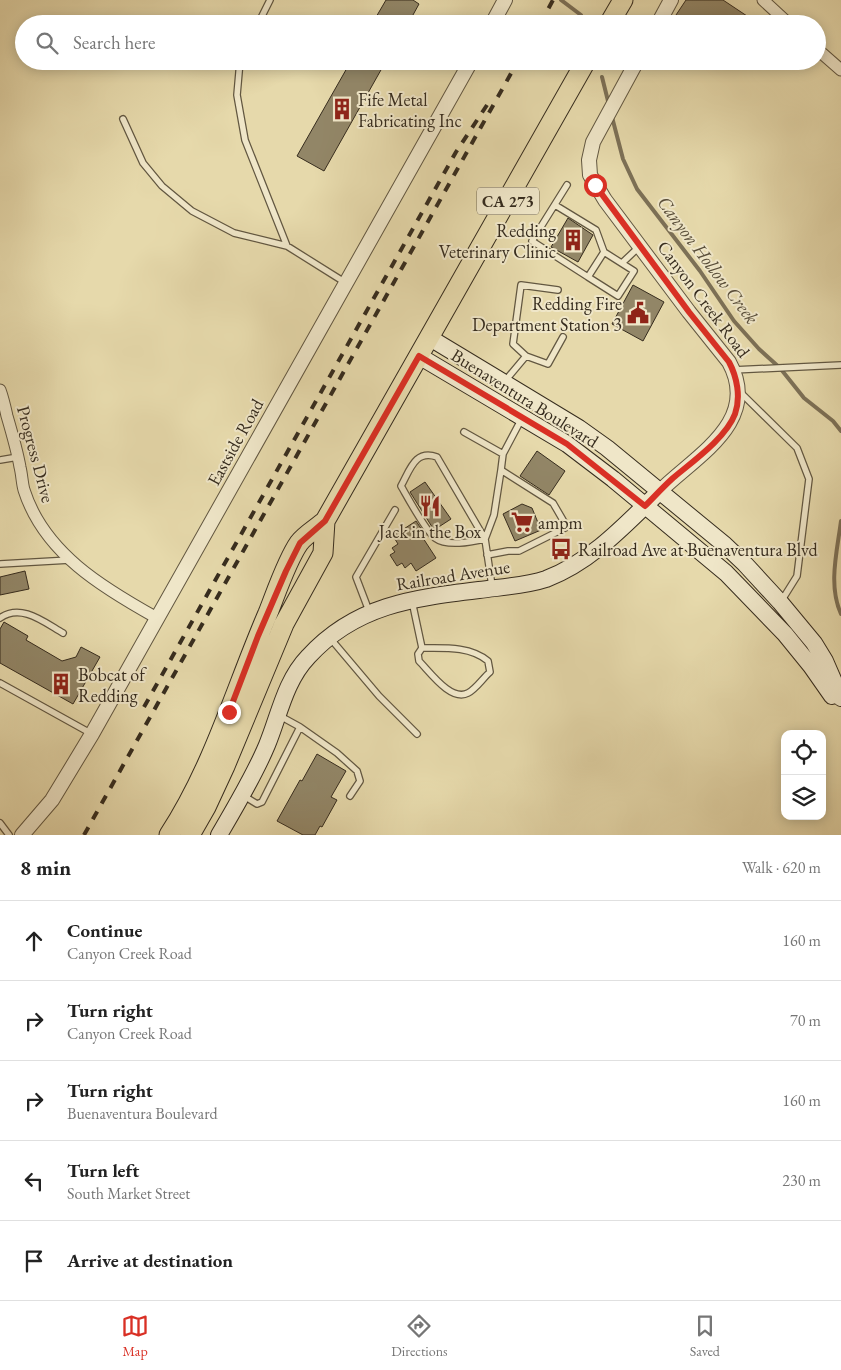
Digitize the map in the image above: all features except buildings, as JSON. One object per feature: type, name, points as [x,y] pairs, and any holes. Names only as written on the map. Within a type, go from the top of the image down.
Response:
[{"type":"main road","name":"CA 273","points":[[169,835],[193,794],[212,752],[258,636],[300,543],[325,521],[581,70]]},
{"type":"main road","name":"Buenaventura Boulevard","points":[[430,338],[579,428],[607,448],[738,558],[780,602],[814,643],[841,698]]},
{"type":"main road","name":"Buenaventura Boulevard","points":[[419,356],[567,444],[726,573],[758,605],[811,666],[841,708]]},
{"type":"main road","name":"Canyon Creek Road","points":[[645,506],[659,492]]},
{"type":"main road","name":"Railroad Avenue","points":[[219,835],[267,745],[292,680],[301,664],[328,637],[369,613],[412,599],[534,582],[565,570],[595,550],[645,506]]},
{"type":"main road","name":"CA 273","points":[[190,835],[206,807],[225,766],[284,624],[323,552],[325,521]]},
{"type":"street","points":[[497,15],[505,0]]},
{"type":"street","points":[[663,15],[671,0]]},
{"type":"street","points":[[763,0],[780,15]]},
{"type":"street","points":[[826,57],[841,70]]},
{"type":"street","name":"Eastside Road","points":[[22,835],[52,800],[92,734],[466,70]]},
{"type":"street","name":"Canyon Creek Road","points":[[632,70],[593,142],[589,153],[589,168],[595,185],[729,362],[734,370],[738,390],[735,414],[724,431],[659,492]]},
{"type":"street","name":"Progress Drive","points":[[0,390],[18,456],[23,489],[34,516],[49,538],[70,560],[110,591],[157,618]]},
{"type":"lane","points":[[262,15],[270,0]]},
{"type":"lane","points":[[239,70],[237,95],[245,140],[287,246]]},
{"type":"lane","points":[[123,119],[143,163],[162,186],[192,211],[234,233],[287,246],[346,283]]},
{"type":"lane","points":[[555,205],[596,230],[604,252],[634,271],[618,296],[532,241],[567,185]]},
{"type":"lane","points":[[622,263],[640,246]]},
{"type":"lane","points":[[588,277],[604,252]]},
{"type":"lane","points":[[558,290],[521,285],[513,344],[526,356],[548,364],[563,337]]},
{"type":"lane","points":[[504,383],[526,356]]},
{"type":"lane","points":[[734,370],[841,366]]},
{"type":"lane","points":[[738,390],[797,448],[809,479],[797,576],[780,602]]},
{"type":"lane","points":[[485,539],[494,515],[503,454],[522,417]]},
{"type":"lane","points":[[464,432],[503,454]]},
{"type":"lane","points":[[485,539],[461,544],[436,539],[429,531],[401,486],[414,463],[421,456],[428,454],[437,457],[485,539],[492,588]]},
{"type":"lane","points":[[0,460],[18,456]]},
{"type":"lane","points":[[487,555],[519,551],[566,527],[553,503],[500,470]]},
{"type":"lane","points":[[369,613],[356,577],[395,510]]},
{"type":"lane","points":[[0,564],[70,560]]},
{"type":"lane","points":[[412,599],[422,648],[418,654],[419,661],[450,693],[460,696],[469,693],[490,672],[488,660],[480,654],[458,649],[422,648]]},
{"type":"lane","points":[[0,618],[8,613],[20,612],[32,615],[63,633]]},
{"type":"lane","points":[[328,637],[347,656],[379,696],[417,734]]},
{"type":"lane","points":[[0,683],[92,734]]},
{"type":"lane","points":[[278,714],[337,753],[357,771],[360,780],[350,796]]},
{"type":"lane","points":[[242,795],[257,804],[262,802],[300,727]]},
{"type":"lane","points":[[0,823],[9,835]]},
{"type":"waterway","name":"Canyon Hollow Creek","points":[[561,0],[581,15]]},
{"type":"waterway","name":"Canyon Hollow Creek","points":[[602,77],[609,105]]},
{"type":"waterway","name":"Canyon Hollow Creek","points":[[612,117],[623,159],[637,189],[700,271],[734,321],[759,349],[780,368],[804,398],[833,421],[841,431]]},
{"type":"waterway","points":[[841,521],[834,580],[837,603],[841,614]]},
{"type":"railway","points":[[545,15],[553,0]]},
{"type":"railway","points":[[84,835],[513,70]]},
{"type":"railway","points":[[144,707],[456,152],[489,102]]},
{"type":"place","name":"Fife Metal Fabricating Inc","points":[[342,109]]},
{"type":"place","name":"Redding Veterinary Clinic","points":[[573,240]]},
{"type":"place","name":"Redding Fire Department Station 3","points":[[638,313]]},
{"type":"place","name":"Jack in the Box","points":[[430,506]]},
{"type":"place","name":"ampm","points":[[522,522]]},
{"type":"place","name":"Railroad Ave at Buenaventura Blvd","points":[[561,549]]},
{"type":"place","name":"Bobcat of Redding","points":[[61,684]]},
{"type":"route","points":[[229,712],[258,636],[300,543],[325,521],[419,356],[567,444],[645,506],[715,441],[732,420],[738,401],[737,381],[734,370],[595,185]]}]
